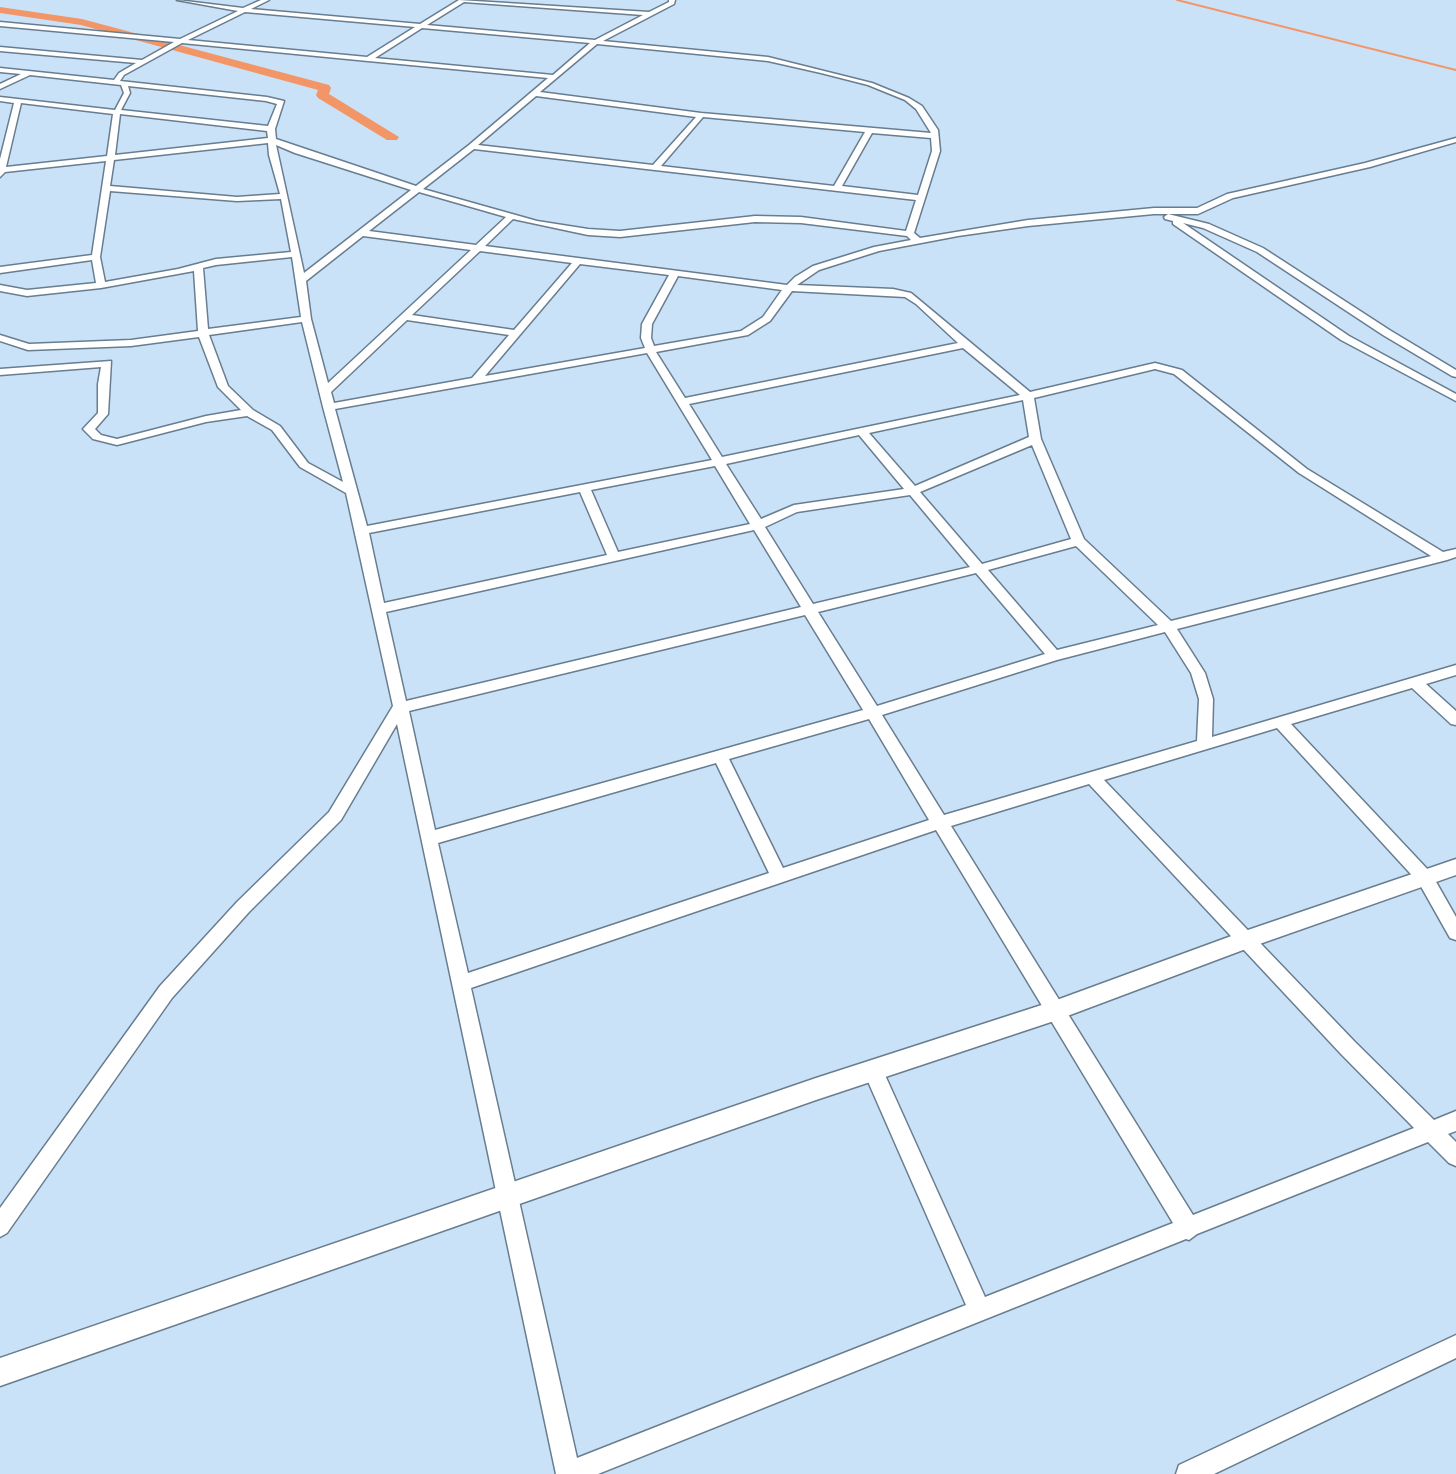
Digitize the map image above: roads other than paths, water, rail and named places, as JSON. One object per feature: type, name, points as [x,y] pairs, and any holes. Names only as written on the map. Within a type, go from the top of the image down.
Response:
[{"type":"street","points":[[180,0],[244,10],[768,59],[870,84],[906,99],[919,108],[934,129],[936,151],[909,234]]},
{"type":"street","points":[[102,285],[96,257],[117,112],[127,93],[120,84],[121,74],[181,41],[266,0]]},
{"type":"street","points":[[368,58],[463,0],[651,14]]},
{"type":"street","points":[[302,280],[472,147],[595,42],[672,3],[672,0]]},
{"type":"street","points":[[0,24],[555,77]]},
{"type":"street","points":[[0,50],[145,62]]},
{"type":"street","points":[[0,70],[275,100],[281,104],[271,129],[273,154],[285,196],[302,280],[306,319],[326,391],[349,490],[362,531],[568,1474],[1456,1121]]},
{"type":"street","points":[[0,87],[27,74]]},
{"type":"street","points":[[536,94],[701,115],[935,136]]},
{"type":"street","points":[[0,99],[271,129]]},
{"type":"street","points":[[18,101],[0,172],[272,140],[298,151],[418,190],[536,223],[588,232],[620,234],[755,219],[801,220],[909,234],[920,242]]},
{"type":"street","points":[[654,168],[701,115]]},
{"type":"street","points":[[837,188],[870,130]]},
{"type":"street","points":[[328,407],[744,333],[767,319],[798,279],[825,264],[877,249],[958,233],[1028,223],[1154,211],[1198,211],[1230,196],[1367,165],[1456,140]]},
{"type":"street","points":[[472,147],[922,198]]},
{"type":"street","points":[[105,188],[237,199],[285,196]]},
{"type":"street","points":[[1154,211],[1168,217],[1206,226],[1260,250],[1456,374]]},
{"type":"street","points":[[326,391],[475,248],[513,215]]},
{"type":"street","points":[[1168,217],[1345,338],[1456,398]]},
{"type":"street","points":[[363,232],[674,275],[789,288],[893,292],[919,302],[965,345],[1028,396],[1035,439],[1078,541],[1168,626],[1190,658],[1204,688],[1204,746]]},
{"type":"street","points":[[0,288],[27,293],[102,285],[179,272],[216,262],[296,254]]},
{"type":"street","points":[[0,270],[96,257]]},
{"type":"street","points":[[474,382],[577,262]]},
{"type":"street","points":[[198,266],[203,333],[223,387],[249,412],[276,428],[304,465],[349,490]]},
{"type":"street","points":[[674,275],[647,324],[646,338],[651,351],[756,526],[809,608],[938,823],[1189,1229]]},
{"type":"street","points":[[404,317],[516,333]]},
{"type":"street","points":[[28,347],[131,343],[306,319]]},
{"type":"street","points":[[0,338],[55,358],[107,363]]},
{"type":"street","points":[[681,402],[965,345]]},
{"type":"street","points":[[107,363],[103,384],[103,414],[89,429],[97,437],[117,442],[206,418],[249,412]]},
{"type":"street","points":[[0,372],[107,363]]},
{"type":"street","points":[[362,531],[717,462],[1028,396],[1155,366],[1178,372],[1303,471],[1442,557]]},
{"type":"street","points":[[861,431],[977,569],[1054,656]]},
{"type":"street","points":[[378,609],[756,526],[794,509],[913,491],[1035,439]]},
{"type":"street","points":[[584,487],[614,557]]},
{"type":"street","points":[[0,1226],[113,1063],[166,992],[243,907],[335,816],[399,708],[977,569],[1078,541]]},
{"type":"street","points":[[428,839],[872,713],[1054,656],[1456,553]]},
{"type":"street","points":[[460,984],[938,823],[1456,670]]},
{"type":"street","points":[[1415,682],[1456,720]]},
{"type":"street","points":[[1281,723],[1425,878],[1456,933]]},
{"type":"street","points":[[720,756],[779,877]]},
{"type":"street","points":[[1093,778],[1245,940],[1456,1156]]},
{"type":"street","points":[[0,1372],[873,1070],[1054,1011],[1245,940],[1456,867]]},
{"type":"street","points":[[873,1070],[980,1311]]},
{"type":"street","points":[[1188,1474],[1456,1346]]},
{"type":"waterway","points":[[1177,0],[1456,70]]},
{"type":"waterway","points":[[0,10],[82,22],[325,88],[322,95],[392,137]]}]
